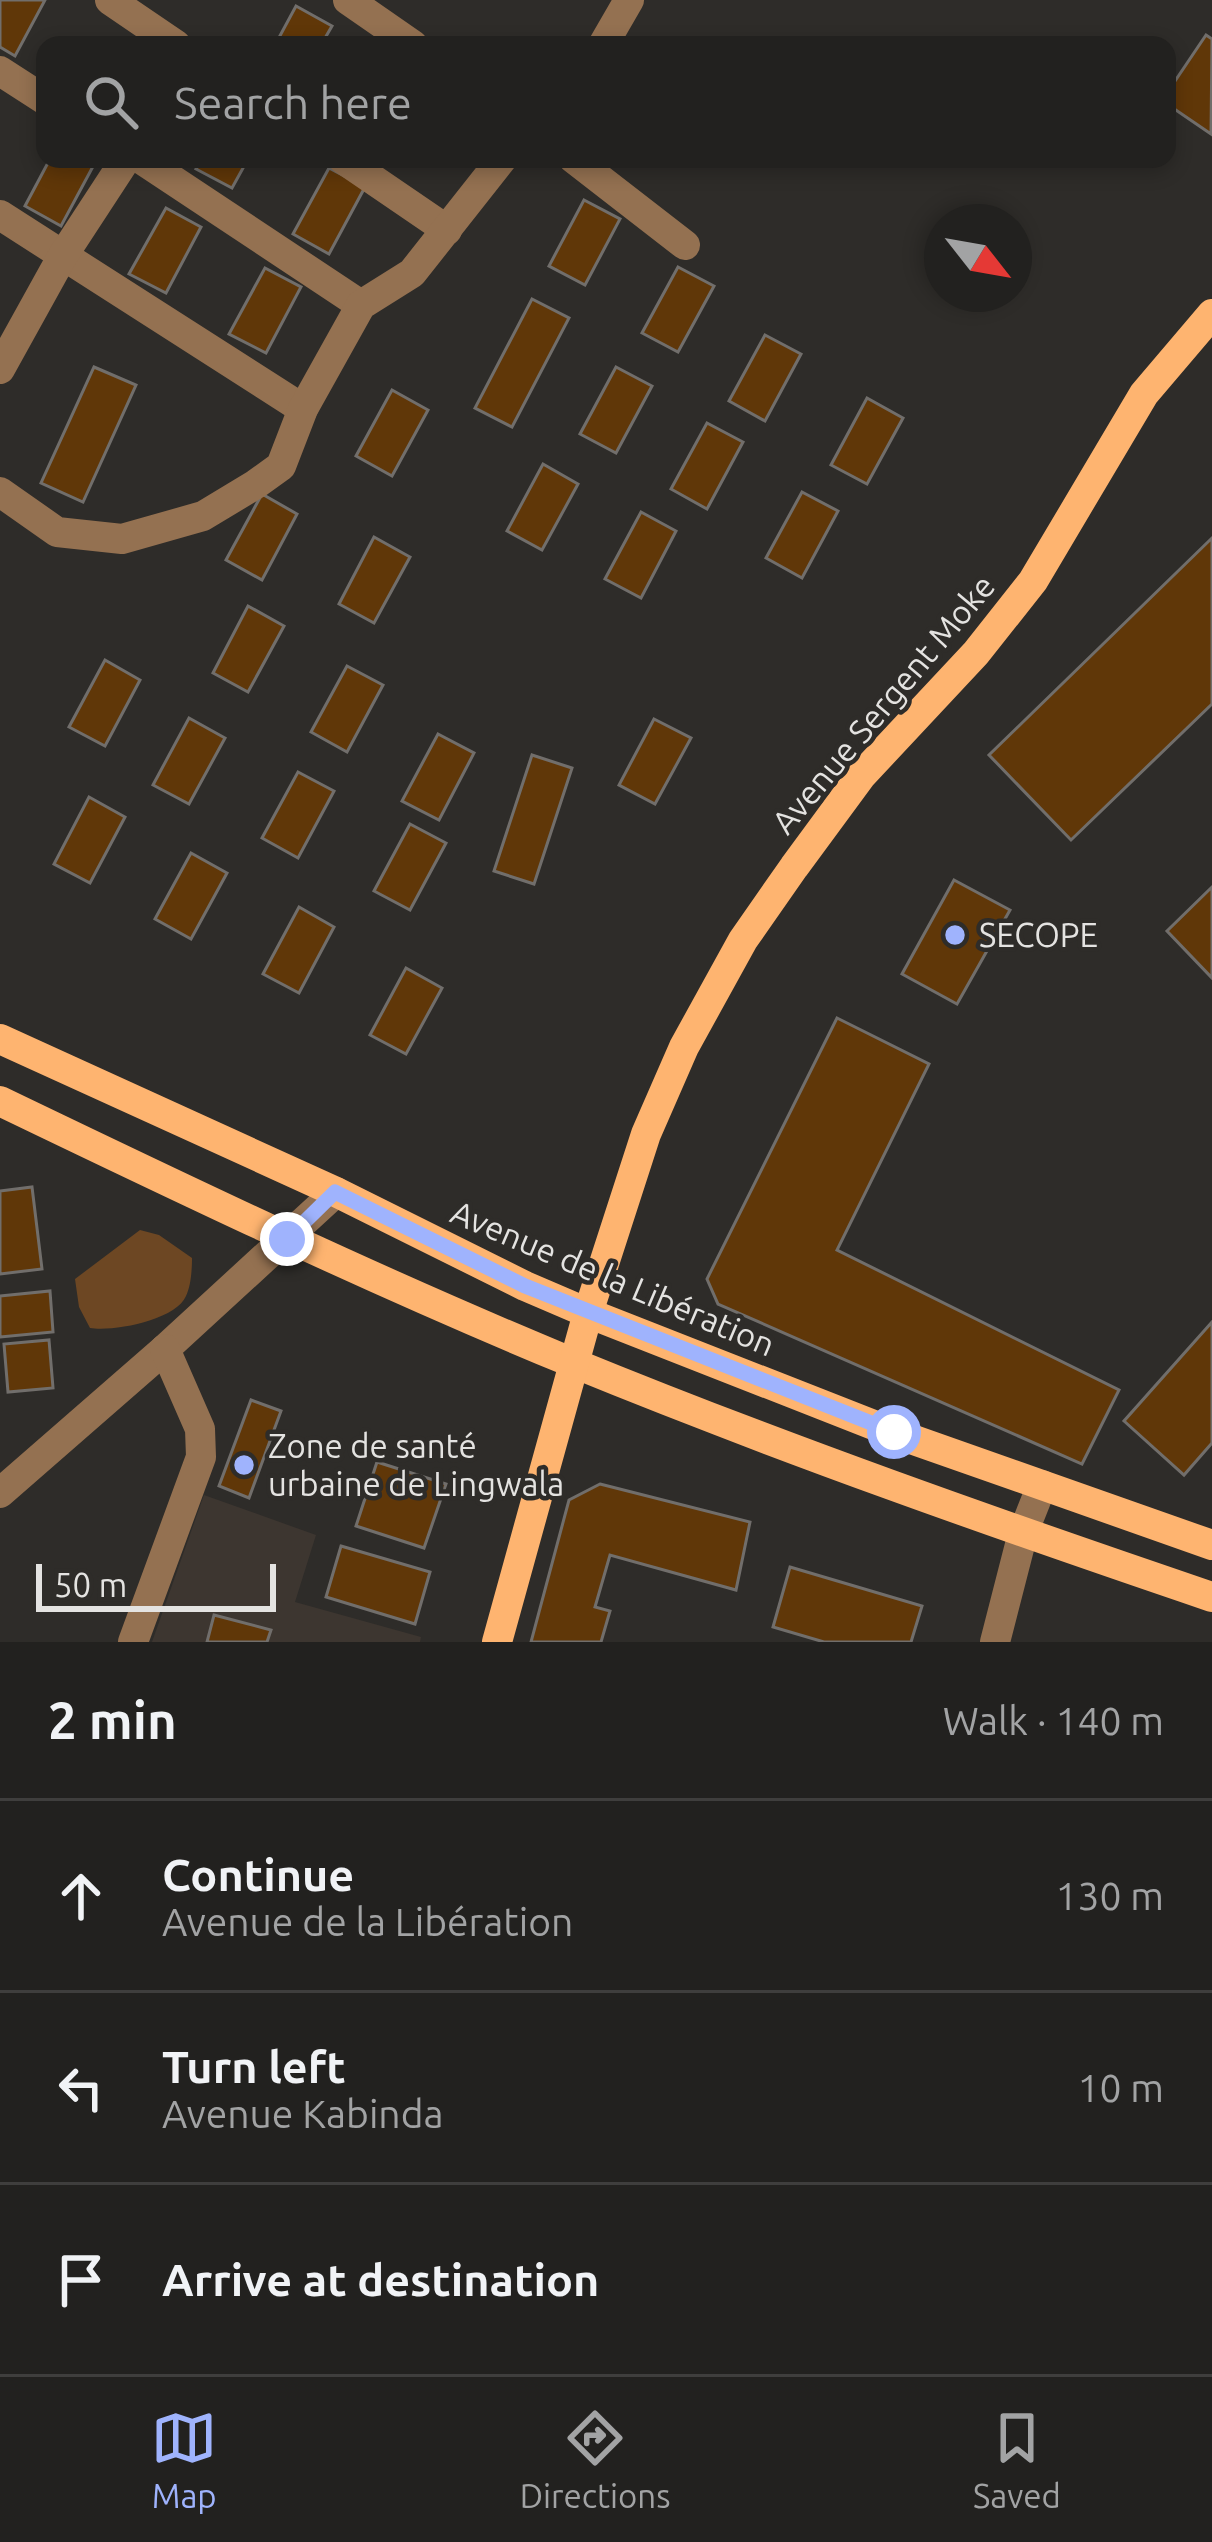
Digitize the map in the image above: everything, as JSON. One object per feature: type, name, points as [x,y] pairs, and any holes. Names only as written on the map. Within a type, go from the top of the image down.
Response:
[{"type":"main road","name":"Avenue Sergent Moke","points":[[497,1642],[588,1313],[646,1134],[684,1047],[743,940],[861,776],[976,653],[1033,581],[1144,394],[1212,314]]},
{"type":"main road","name":"Avenue de la Libération","points":[[0,1039],[588,1313],[894,1432],[1212,1545]]},
{"type":"main road","points":[[0,1101],[287,1239],[573,1363],[1023,1533],[1212,1597]]},
{"type":"street","points":[[110,0],[163,36]]},
{"type":"street","points":[[608,36],[629,0]]},
{"type":"street","points":[[364,5],[402,36]]},
{"type":"street","points":[[0,70],[36,94]]},
{"type":"street","points":[[0,369],[62,257],[120,168]]},
{"type":"street","points":[[155,168],[361,305]]},
{"type":"street","points":[[356,168],[447,230]]},
{"type":"street","points":[[0,492],[57,532],[122,539],[203,516],[280,466],[303,410],[361,305],[412,274],[495,168]]},
{"type":"street","points":[[586,168],[685,245]]},
{"type":"street","points":[[0,214],[303,410]]},
{"type":"street","points":[[0,1493],[335,1192]]},
{"type":"street","points":[[134,1642],[202,1457],[200,1430],[165,1349]]},
{"type":"street","points":[[995,1642],[1023,1533],[1042,1485]]},
{"type":"shaded area","points":[[140,1230],[159,1235],[192,1258],[186,1296],[157,1318],[128,1326],[90,1328],[79,1307],[75,1279]]},
{"type":"shaded area","points":[[204,1495],[316,1535],[295,1602],[421,1637],[420,1642],[152,1642]]},
{"type":"building","points":[[0,0],[45,0],[15,56],[0,47]]},
{"type":"building","points":[[296,6],[332,26],[326,36],[280,36]]},
{"type":"building","points":[[1206,35],[1212,39],[1211,134],[1176,110],[1176,80]]},
{"type":"building","points":[[45,168],[92,168],[61,226],[25,206]]},
{"type":"building","points":[[197,168],[243,168],[232,188]]},
{"type":"building","points":[[329,168],[365,187],[329,254],[293,234]]},
{"type":"building","points":[[584,200],[620,219],[585,285],[549,266]]},
{"type":"building","points":[[166,208],[201,227],[166,293],[129,274]]},
{"type":"building","points":[[678,267],[714,286],[678,352],[642,333]]},
{"type":"building","points":[[265,268],[301,287],[266,353],[229,334]]},
{"type":"building","points":[[532,299],[569,318],[512,427],[475,408]]},
{"type":"building","points":[[765,335],[801,354],[765,421],[729,401]]},
{"type":"building","points":[[94,367],[136,385],[83,502],[41,483]]},
{"type":"building","points":[[616,367],[652,386],[616,453],[580,434]]},
{"type":"building","points":[[392,390],[428,410],[392,476],[356,456]]},
{"type":"building","points":[[867,398],[903,418],[867,484],[831,465]]},
{"type":"building","points":[[707,423],[743,442],[707,509],[671,489]]},
{"type":"building","points":[[543,464],[578,484],[542,550],[507,531]]},
{"type":"building","points":[[802,492],[838,511],[802,578],[766,558]]},
{"type":"building","points":[[262,494],[297,514],[262,580],[226,560]]},
{"type":"building","points":[[641,512],[676,531],[641,598],[605,579]]},
{"type":"building","points":[[374,537],[410,557],[374,623],[339,604]]},
{"type":"building","points":[[1212,538],[1212,704],[1071,840],[989,755]]},
{"type":"building","points":[[248,606],[284,626],[248,692],[213,673]]},
{"type":"building","points":[[105,660],[140,680],[105,746],[69,727]]},
{"type":"building","points":[[347,666],[383,685],[347,752],[311,732]]},
{"type":"building","points":[[189,718],[225,738],[189,804],[153,785]]},
{"type":"building","points":[[654,719],[691,738],[655,804],[619,785]]},
{"type":"building","points":[[438,734],[474,753],[439,820],[402,801]]},
{"type":"building","points":[[532,755],[572,768],[534,884],[494,871]]},
{"type":"building","points":[[298,772],[334,791],[298,858],[262,838]]},
{"type":"building","points":[[89,797],[125,817],[90,883],[54,864]]},
{"type":"building","points":[[410,824],[446,843],[410,910],[374,891]]},
{"type":"building","points":[[191,853],[227,873],[191,939],[155,919]]},
{"type":"building","points":[[954,880],[1010,910],[957,1004],[902,974]]},
{"type":"building","points":[[1212,887],[1212,978],[1167,931]]},
{"type":"building","points":[[299,907],[334,927],[299,993],[263,974]]},
{"type":"building","points":[[406,968],[442,988],[406,1054],[370,1035]]},
{"type":"building","points":[[837,1018],[929,1064],[837,1250],[1119,1390],[1082,1464],[718,1304],[707,1279]]},
{"type":"building","points":[[32,1187],[42,1269],[0,1274],[0,1191]]},
{"type":"building","points":[[50,1291],[53,1332],[0,1337],[0,1296]]},
{"type":"building","points":[[1212,1322],[1212,1443],[1184,1475],[1124,1421]]},
{"type":"building","points":[[49,1340],[53,1388],[8,1392],[4,1344]]},
{"type":"building","name":"Zone de santé urbaine de Lingwala","points":[[251,1400],[281,1411],[249,1498],[219,1486]]},
{"type":"building","points":[[377,1462],[446,1484],[424,1548],[356,1526]]},
{"type":"building","points":[[600,1484],[750,1522],[736,1590],[610,1555],[595,1607],[610,1611],[601,1642],[531,1642],[569,1500]]},
{"type":"building","points":[[341,1546],[430,1572],[415,1624],[326,1597]]},
{"type":"building","points":[[790,1567],[922,1606],[911,1642],[824,1642],[773,1627]]},
{"type":"building","points":[[214,1615],[271,1630],[267,1642],[207,1642]]},
{"type":"place","name":"SECOPE","points":[[955,935]]},
{"type":"place","name":"Zone de santé urbaine de Lingwala","points":[[244,1465]]},
{"type":"route","points":[[287,1239],[335,1192],[525,1286],[894,1432]]}]
